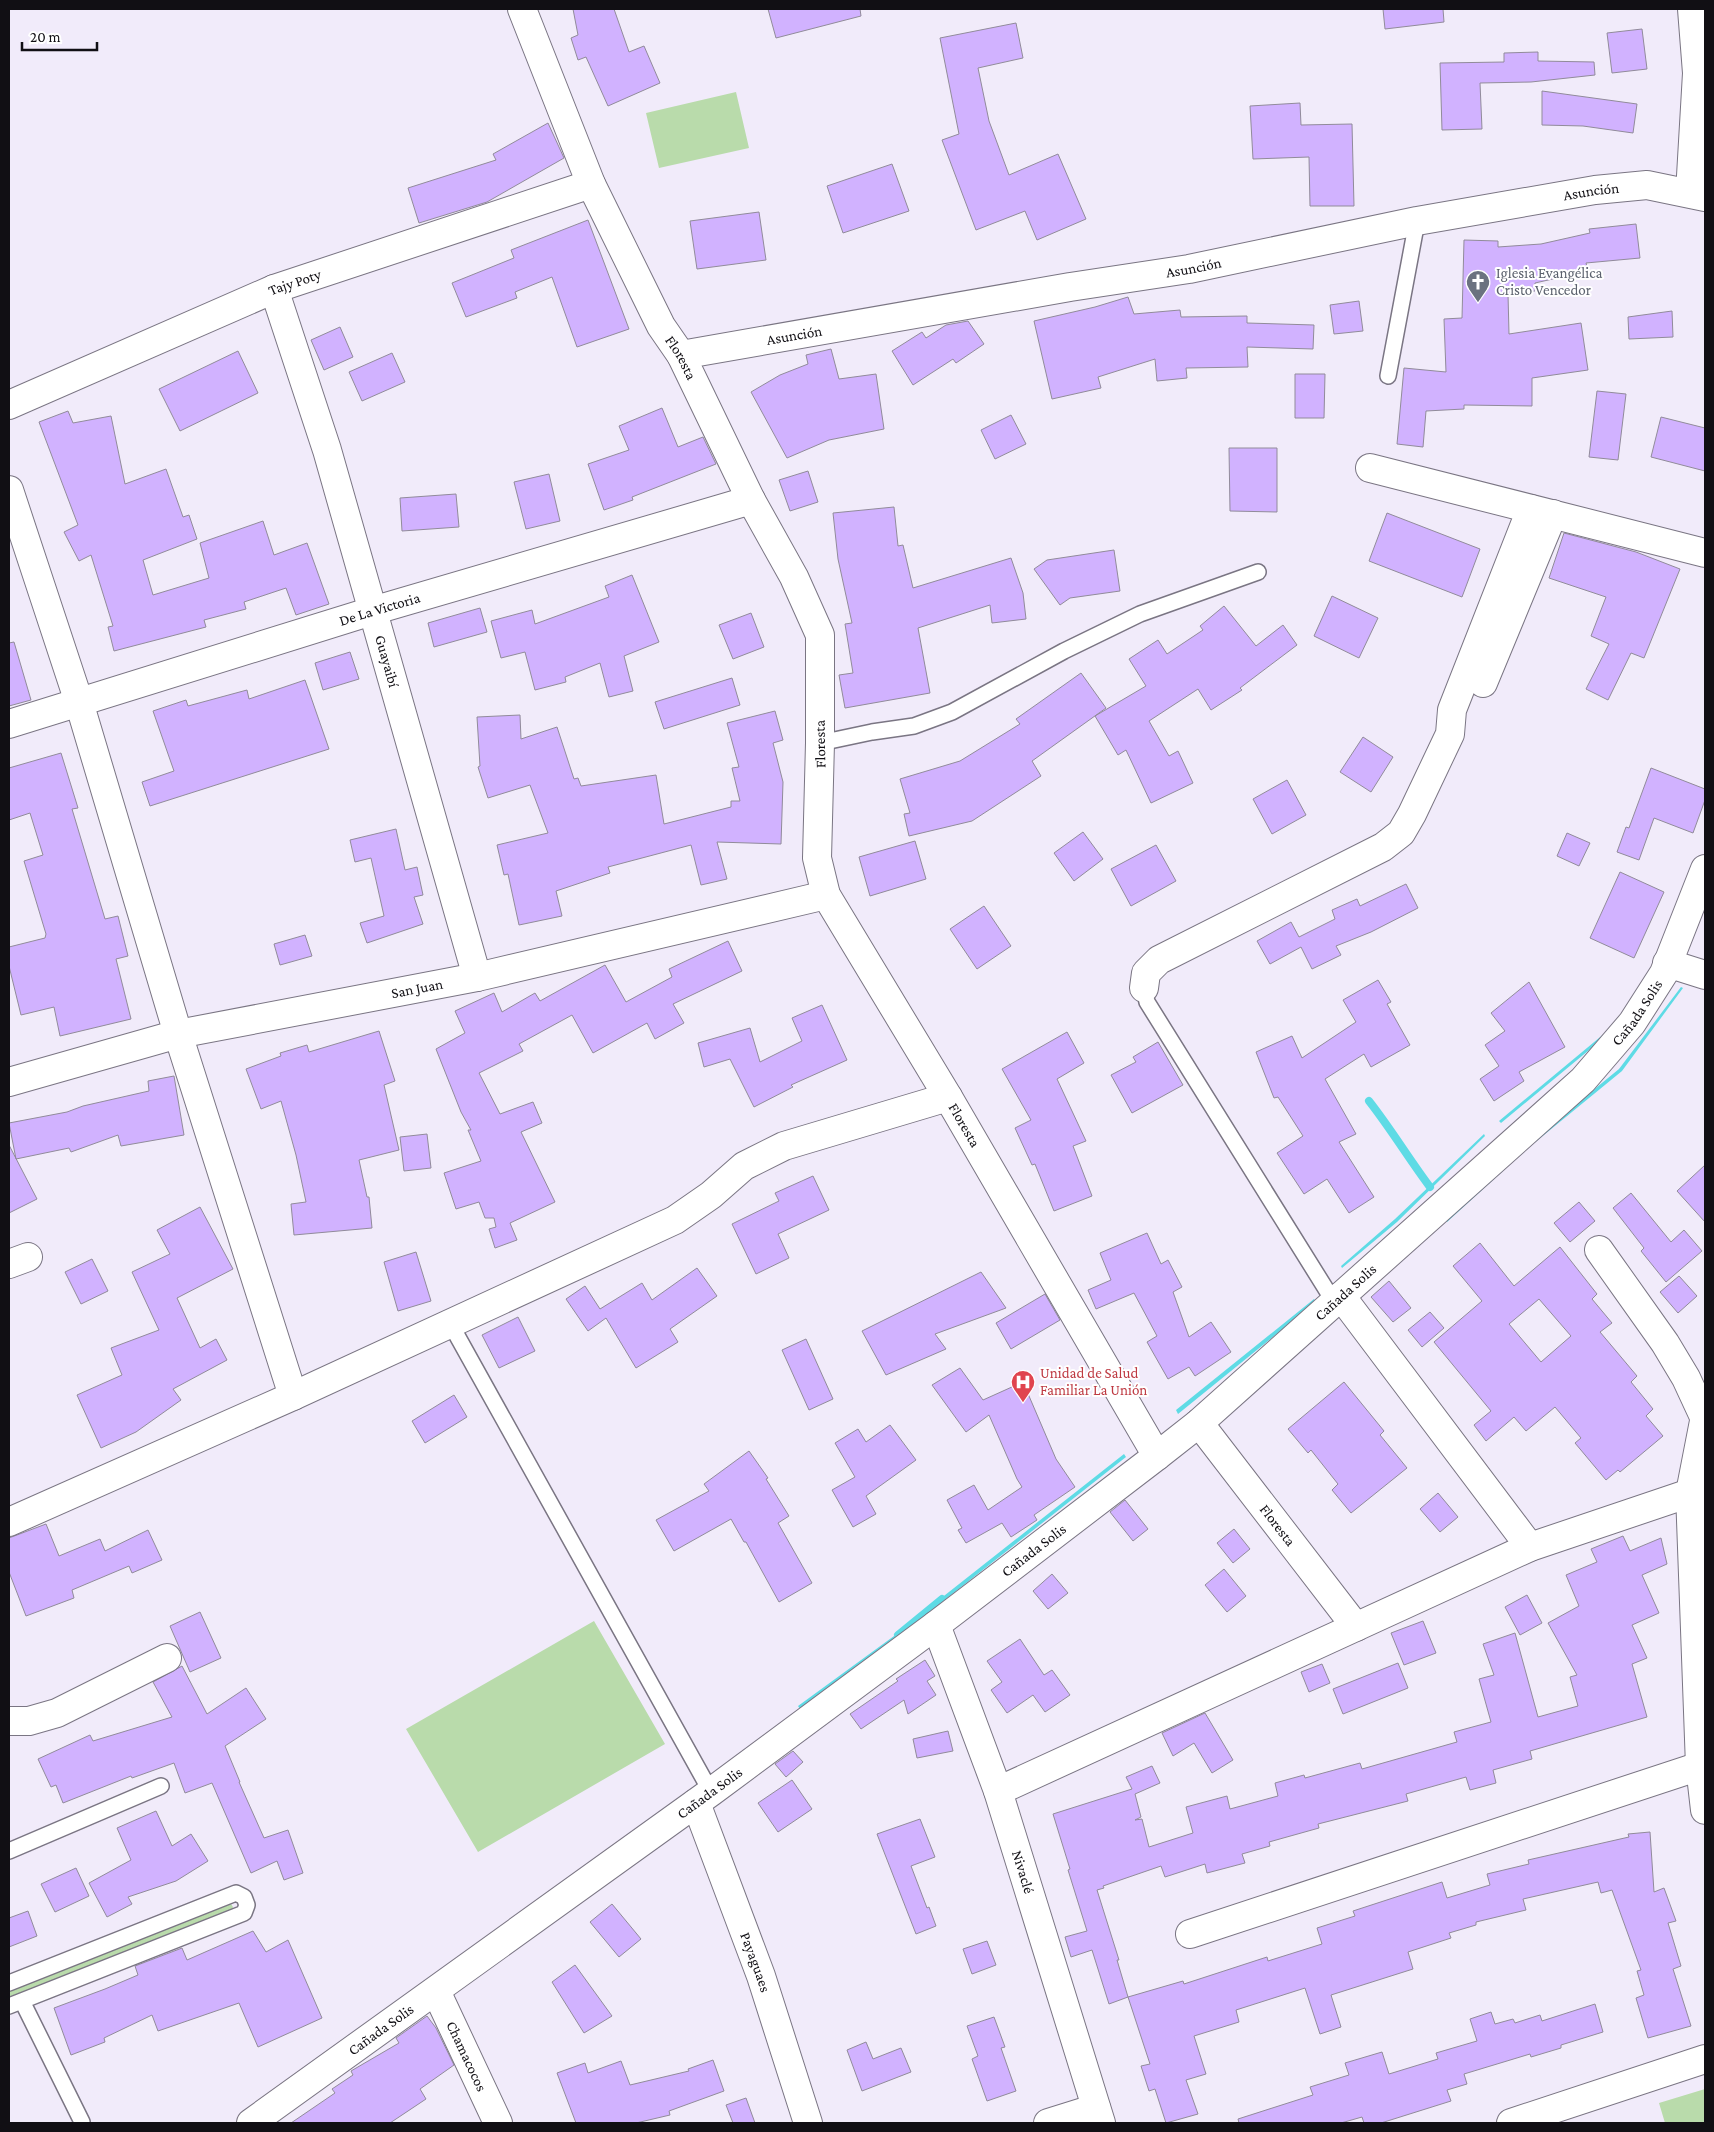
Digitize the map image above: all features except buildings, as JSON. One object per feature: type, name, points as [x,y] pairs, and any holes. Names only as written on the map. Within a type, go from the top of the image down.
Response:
[{"type":"street","name":"Floresta","points":[[522,9],[591,184],[661,326],[681,355],[751,500],[794,577],[820,635],[817,858],[826,895],[948,1096],[1157,1456]]},
{"type":"street","points":[[1692,9],[1697,73],[1698,195]]},
{"type":"street","name":"Tajy Poty","points":[[9,405],[274,289],[591,184]]},
{"type":"street","name":"Asunción","points":[[681,355],[1070,287],[1188,269],[1417,221],[1595,190],[1647,185],[1698,195]]},
{"type":"street","name":"Guayaibí","points":[[274,289],[327,450],[477,977]]},
{"type":"street","points":[[1370,468],[1705,553]]},
{"type":"street","points":[[9,490],[79,702],[178,1034],[293,1396]]},
{"type":"street","name":"De La Victoria","points":[[9,724],[372,611],[751,500]]},
{"type":"street","points":[[1144,988],[1146,973],[1159,960],[1383,848],[1401,833],[1450,734],[1452,710],[1542,512]]},
{"type":"street","name":"Cañada Solis","points":[[251,2123],[704,1798],[936,1625],[1199,1423],[1583,1080],[1632,1023],[1664,972],[1705,869]]},
{"type":"street","name":"San Juan","points":[[9,1082],[178,1034],[477,977],[826,895]]},
{"type":"street","points":[[1668,963],[1705,975]]},
{"type":"street","points":[[9,1522],[293,1396],[675,1220],[711,1195],[744,1166],[784,1146],[948,1096]]},
{"type":"street","points":[[1600,1250],[1665,1343],[1686,1378],[1705,1418],[1690,1493],[1700,1766],[1705,1810]]},
{"type":"street","points":[[1338,1299],[1530,1547]]},
{"type":"street","name":"Floresta","points":[[1199,1423],[1356,1627]]},
{"type":"street","points":[[998,1791],[1530,1547],[1690,1493]]},
{"type":"street","name":"Nivaclé","points":[[936,1625],[998,1791],[1098,2116]]},
{"type":"street","points":[[9,1721],[35,1720],[56,1713],[167,1658]]},
{"type":"street","points":[[1190,1934],[1700,1766]]},
{"type":"street","name":"Payaguaes","points":[[704,1798],[808,2123]]},
{"type":"street","name":"Chamacocos","points":[[436,1991],[498,2123]]},
{"type":"street","points":[[1511,2123],[1705,2059]]},
{"type":"street","points":[[1048,2123],[1098,2116]]},
{"type":"lane","points":[[1388,376],[1417,221]]},
{"type":"lane","points":[[820,743],[872,732],[914,726],[952,712],[1064,651],[1140,614],[1258,572]]},
{"type":"lane","points":[[1144,988],[1147,1002],[1338,1299]]},
{"type":"lane","points":[[450,1323],[704,1798]]},
{"type":"lane","points":[[9,1851],[162,1786]]},
{"type":"lane","points":[[9,1983],[236,1893],[244,1897],[248,1906],[244,1913],[15,2003],[82,2122]]},
{"type":"green space","points":[[736,92],[749,148],[659,168],[646,113]]},
{"type":"green space","points":[[594,1621],[665,1744],[478,1852],[406,1729]]},
{"type":"green space","points":[[231,1904],[232,1910],[9,1997],[9,1991]]},
{"type":"green space","points":[[1705,2089],[1705,2123],[1665,2123],[1659,2103]]},
{"type":"water","points":[[1681,987],[1683,988],[1622,1071],[1528,1148],[1447,1222],[1445,1219],[1525,1146],[1619,1069]]},
{"type":"water","points":[[1605,1033],[1606,1036],[1501,1123],[1499,1121]]},
{"type":"water","points":[[1484,1134],[1485,1136],[1397,1222],[1342,1268],[1341,1266],[1395,1219]]},
{"type":"water","points":[[1314,1299],[1316,1302],[1178,1414],[1176,1410]]},
{"type":"water","points":[[1124,1454],[1126,1457],[937,1606],[935,1603]]},
{"type":"water","points":[[905,1628],[907,1631],[800,1709],[798,1706]]},
{"type":"waterway","points":[[1369,1101],[1430,1187]]},
{"type":"waterway","points":[[898,1635],[942,1599]]},
{"type":"place","name":"Iglesia Evangélica Cristo Vencedor","points":[[1478,303]]},
{"type":"place","name":"Unidad de Salud Familiar La Unión","points":[[1023,1403]]}]
